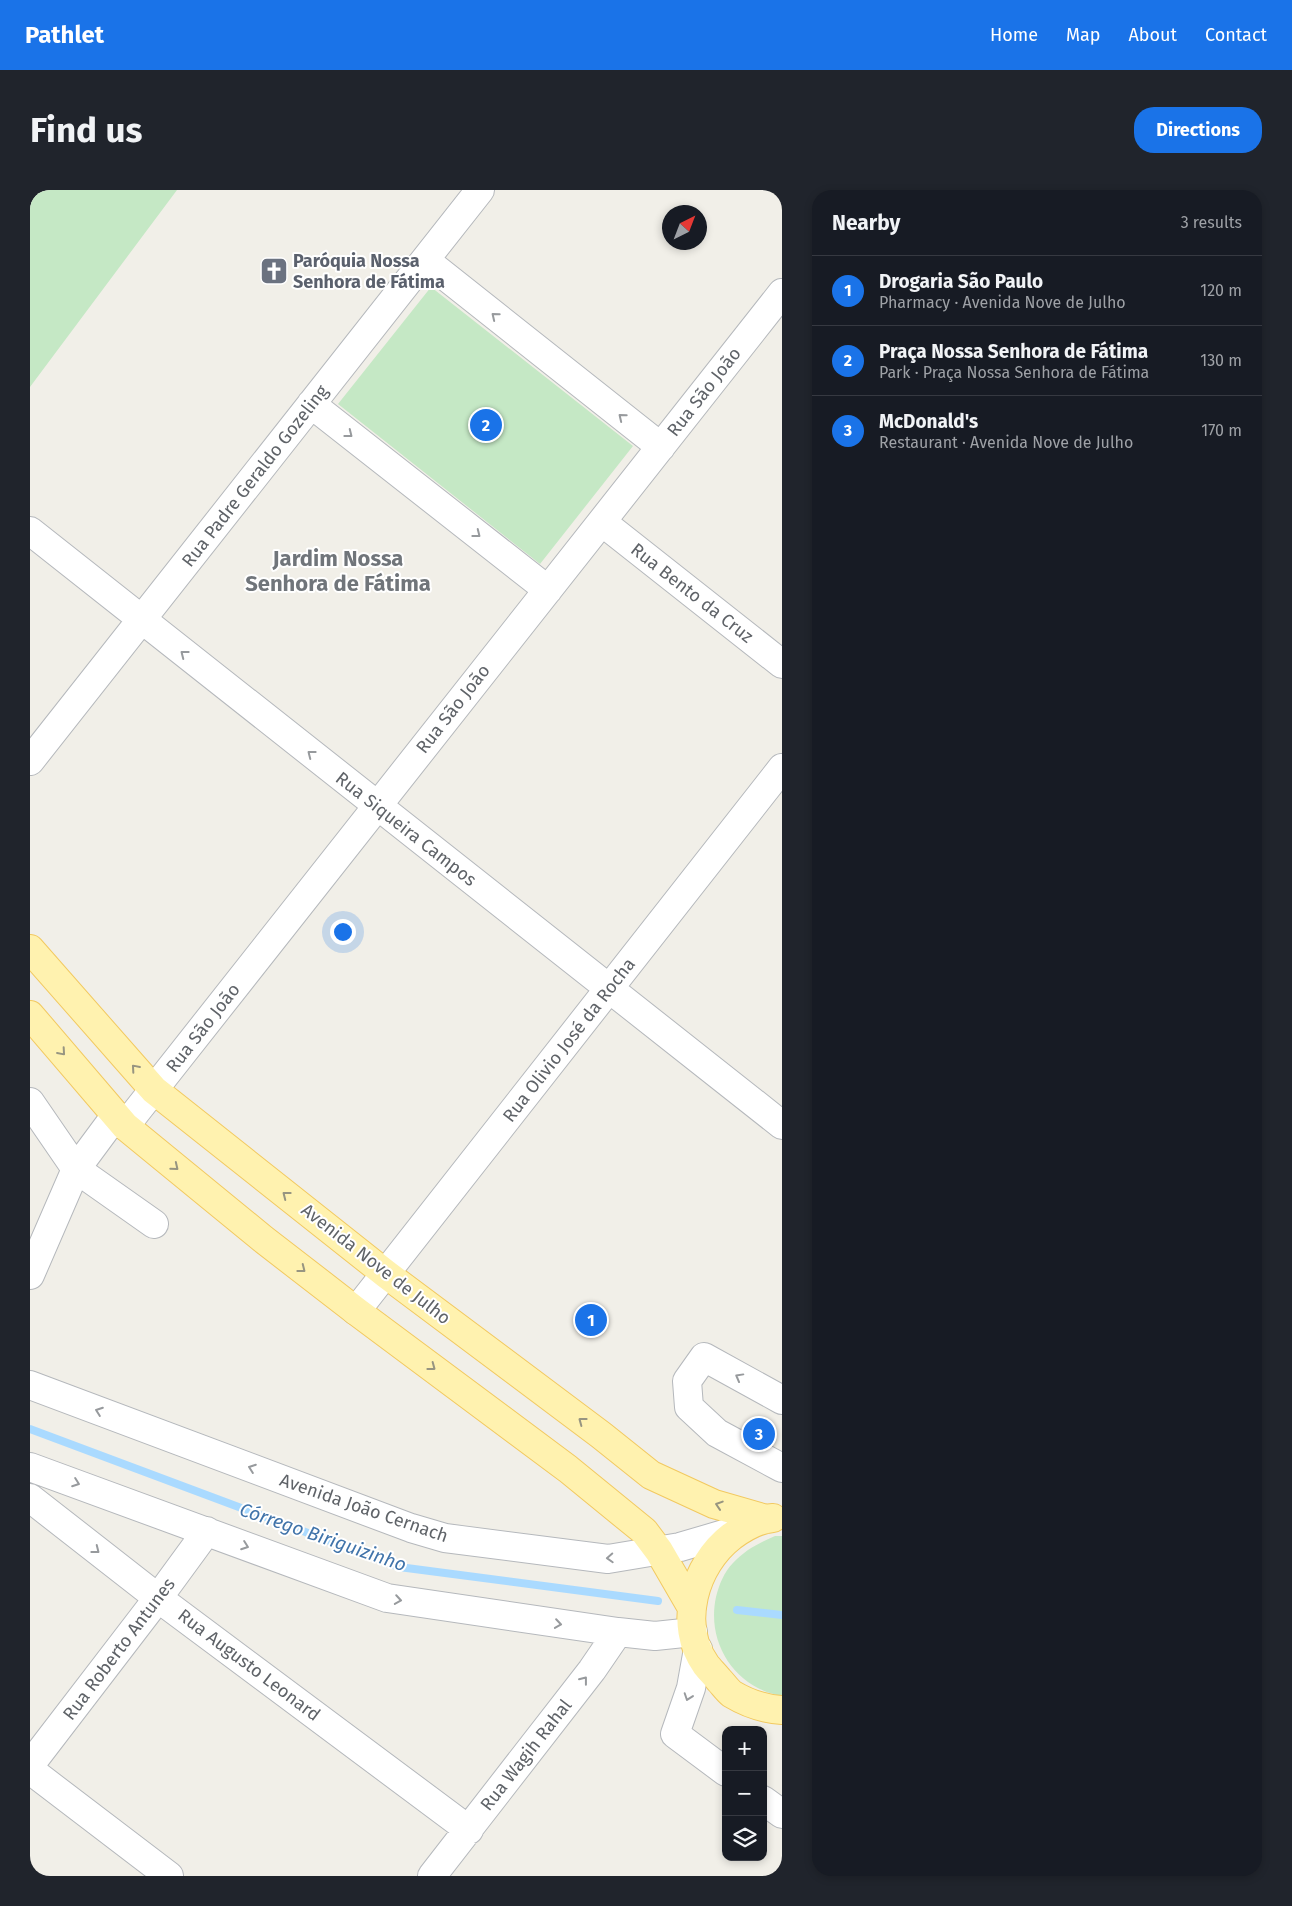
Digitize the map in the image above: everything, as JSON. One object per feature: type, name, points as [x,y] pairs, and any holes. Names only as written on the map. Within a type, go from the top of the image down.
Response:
[{"type":"main road","name":"Avenida Nove de Julho","points":[[30,949],[154,1090],[386,1274],[601,1435],[650,1475],[714,1504],[774,1518]]},
{"type":"main road","points":[[30,1014],[121,1121],[263,1239],[568,1469],[644,1531],[659,1551],[694,1630],[706,1665],[732,1693],[766,1710],[782,1710]]},
{"type":"main road","points":[[694,1630],[696,1584],[706,1563],[721,1544],[740,1529],[774,1518]]},
{"type":"street","name":"Rua Padre Geraldo Gozeling","points":[[30,761],[480,190]]},
{"type":"street","points":[[425,260],[660,447]]},
{"type":"street","name":"Rua São João","points":[[30,1275],[76,1169],[121,1121],[154,1090],[782,293]]},
{"type":"street","points":[[311,404],[548,590]]},
{"type":"street","name":"Rua Bento da Cruz","points":[[602,522],[782,664]]},
{"type":"street","name":"Rua Siqueira Campos","points":[[30,531],[782,1125]]},
{"type":"street","name":"Rua Olivio José da Rocha","points":[[356,1311],[782,768]]},
{"type":"street","points":[[30,1102],[76,1169],[154,1224]]},
{"type":"street","points":[[782,1400],[704,1357],[687,1381],[689,1407],[717,1433],[782,1468]]},
{"type":"street","name":"Avenida João Cernach","points":[[30,1386],[411,1528],[445,1538],[608,1559],[680,1547],[740,1529]]},
{"type":"street","points":[[30,1467],[387,1598],[655,1636],[694,1630],[691,1688],[675,1734],[725,1771]]},
{"type":"street","name":"Rua Augusto Leonard","points":[[30,1498],[158,1598],[469,1830]]},
{"type":"street","name":"Rua Roberto Antunes","points":[[30,1765],[206,1532]]},
{"type":"street","name":"Rua Wagih Rahal","points":[[432,1876],[592,1670],[618,1632]]},
{"type":"street","points":[[30,1770],[169,1876]]},
{"type":"street","points":[[767,1803],[782,1814]]},
{"type":"green space","points":[[30,190],[177,190],[30,387]]},
{"type":"green space","points":[[431,287],[633,446],[540,564],[338,404]]},
{"type":"green space","points":[[775,1536],[782,1536],[782,1696],[750,1684],[728,1661],[715,1631],[714,1614],[719,1588],[724,1575],[730,1567],[747,1551]]},
{"type":"waterway","name":"Córrego Biriguizinho","points":[[30,1429],[399,1567],[658,1601]]},
{"type":"waterway","name":"Córrego Biriguizinho","points":[[737,1610],[782,1615]]},
{"type":"place","name":"Paróquia Nossa Senhora de Fátima","points":[[274,271]]},
{"type":"place","name":"Praça Nossa Senhora de Fátima","points":[[486,425]]},
{"type":"place","name":"Drogaria São Paulo","points":[[591,1320]]},
{"type":"place","name":"McDonald's","points":[[759,1434]]},
{"type":"district","name":"Jardim Nossa Senhora de Fátima","points":[[338,570]]}]
